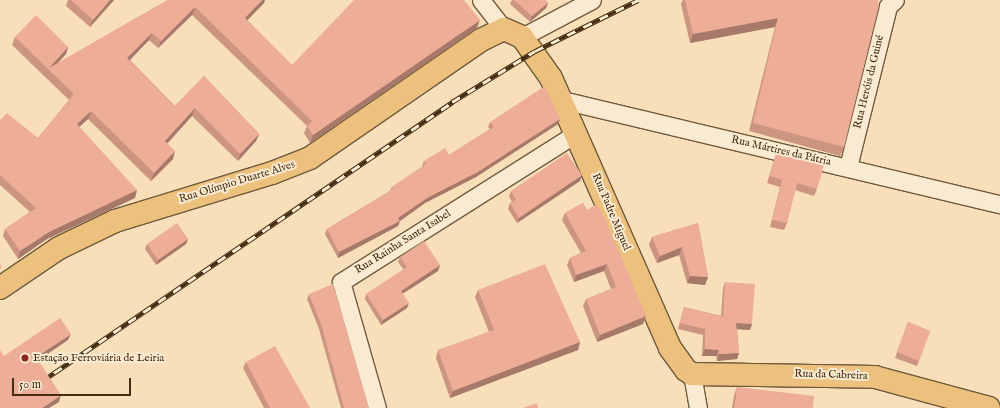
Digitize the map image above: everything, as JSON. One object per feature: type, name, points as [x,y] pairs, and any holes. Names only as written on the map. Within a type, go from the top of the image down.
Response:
[{"type":"main road","name":"Rua Padre Miguel","points":[[513,33],[542,63],[562,100],[670,348],[680,365],[692,374]]},
{"type":"main road","name":"Rua Olímpio Duarte Alves","points":[[0,288],[59,248],[115,221],[272,174],[310,158],[481,40],[513,33]]},
{"type":"main road","name":"Rua da Cabreira","points":[[692,374],[849,374],[902,383],[989,408]]},
{"type":"street","points":[[481,0],[513,33],[592,0]]},
{"type":"street","name":"Rua Heróis da Guiné","points":[[848,167],[888,6],[896,0]]},
{"type":"street","name":"Rua Mártires da Pátria","points":[[562,100],[1000,204]]},
{"type":"street","name":"Rua Rainha Santa Isabel","points":[[377,408],[341,282],[577,133]]},
{"type":"street","points":[[692,374],[698,408]]},
{"type":"building","points":[[71,0],[110,0],[93,20]]},
{"type":"building","points":[[168,0],[262,0],[245,18],[292,65],[354,0],[464,0],[480,20],[313,135],[307,126],[312,121],[195,7],[161,41],[152,33],[127,58],[175,106],[204,76],[259,134],[240,154],[195,108],[165,141],[175,151],[154,173],[91,111],[77,124],[137,190],[49,232],[20,251],[5,229],[36,208],[0,175],[0,120],[7,113],[38,138],[74,94],[15,37],[36,15],[68,47],[49,68]]},
{"type":"building","points":[[514,0],[545,0],[548,3],[532,16]]},
{"type":"building","points":[[685,0],[878,0],[879,5],[844,147],[753,123],[778,18],[693,34]]},
{"type":"building","points":[[545,86],[560,119],[478,172],[427,198],[398,218],[400,221],[339,252],[327,229],[393,189],[392,187],[426,164],[424,161],[445,148],[449,155],[494,127],[490,122]]},
{"type":"building","points":[[567,153],[582,175],[519,218],[510,203],[516,200],[511,191]]},
{"type":"building","points":[[776,154],[824,165],[817,189],[797,183],[787,223],[772,220],[782,180],[770,176]]},
{"type":"building","points":[[583,203],[587,210],[597,204],[607,223],[646,316],[600,335],[586,299],[616,287],[607,264],[576,275],[570,258],[586,251],[565,213]]},
{"type":"building","points":[[177,223],[188,239],[158,260],[147,244]]},
{"type":"building","points":[[698,223],[708,277],[690,276],[682,247],[660,256],[652,237]]},
{"type":"building","points":[[424,241],[440,265],[401,291],[409,303],[383,320],[366,294],[407,267],[400,257]]},
{"type":"building","points":[[545,264],[580,342],[453,391],[438,350],[494,330],[478,290]]},
{"type":"building","points":[[725,282],[755,284],[752,324],[736,323],[739,353],[719,354],[719,350],[705,349],[705,329],[680,323],[684,307],[723,317]]},
{"type":"building","points":[[333,284],[369,408],[344,408],[321,324],[309,294]]},
{"type":"building","points":[[60,318],[71,334],[36,357],[61,395],[42,408],[0,408],[0,350],[4,356]]},
{"type":"building","points":[[908,322],[930,331],[919,361],[897,352]]},
{"type":"building","points":[[275,346],[310,408],[270,408],[246,362]]},
{"type":"building","points":[[737,387],[814,396],[813,408],[734,408]]},
{"type":"building","points":[[537,403],[538,408],[523,408]]},
{"type":"railway","points":[[39,383],[452,102],[535,51],[638,0]]},
{"type":"place","name":"Estação Ferroviária de Leiria","points":[[25,358]]}]
